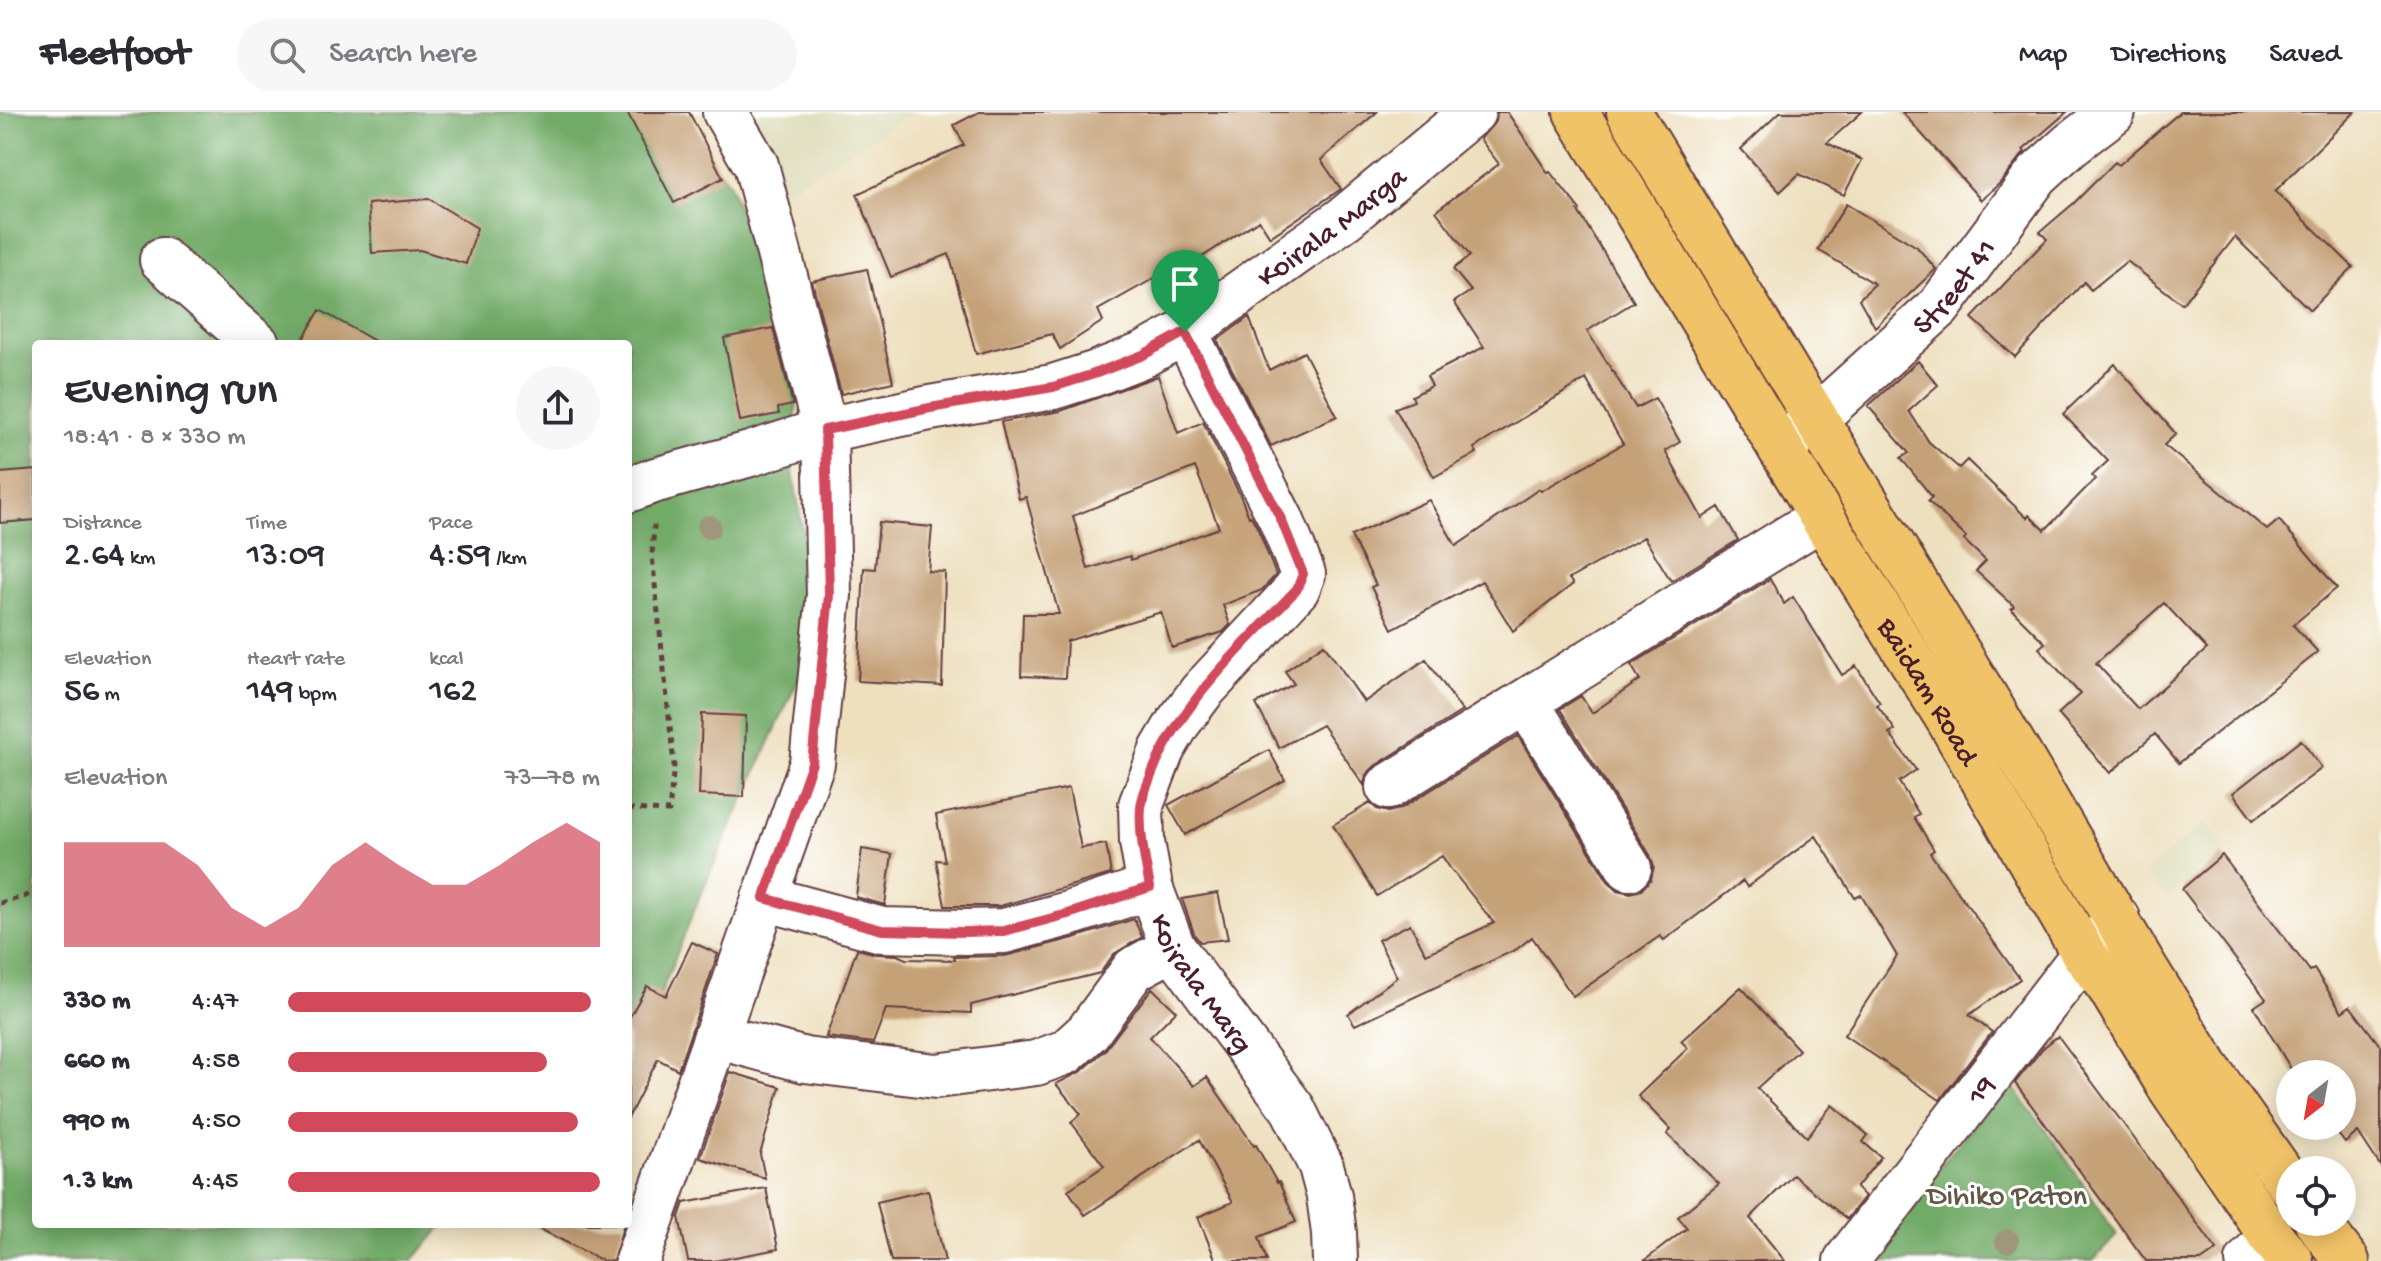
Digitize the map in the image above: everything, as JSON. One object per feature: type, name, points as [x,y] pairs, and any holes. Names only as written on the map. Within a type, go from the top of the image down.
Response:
[{"type":"main road","name":"Baidam Road","points":[[1576,112],[1948,719],[2084,954],[2110,988],[2270,1253]]},
{"type":"main road","name":"Baidam Road","points":[[1629,112],[2144,966],[2206,1066],[2276,1165]]},
{"type":"main road","points":[[2328,1236],[2347,1261]]},
{"type":"street","points":[[637,1261],[812,763],[829,595],[825,430],[756,165],[725,112]]},
{"type":"street","name":"Koirala Marga","points":[[642,485],[825,430],[1053,387],[1143,355],[1185,332],[1345,218],[1473,112]]},
{"type":"street","name":"Street 41","points":[[1780,448],[1939,307],[2037,175],[2113,112]]},
{"type":"street","points":[[162,260],[252,340]]},
{"type":"street","name":"Koirala Marg","points":[[1185,332],[1281,519],[1303,574],[1297,589],[1202,691],[1178,723],[1162,750],[1141,805],[1142,842],[1150,887],[1173,948],[1293,1109],[1321,1166],[1333,1221],[1335,1261]]},
{"type":"street","points":[[1388,787],[1822,517]]},
{"type":"street","points":[[1526,702],[1629,868]]},
{"type":"street","points":[[764,898],[882,930],[1004,931],[1150,887]]},
{"type":"street","name":"19","points":[[1846,1261],[2084,954],[2118,919]]},
{"type":"street","points":[[716,1036],[805,1060],[936,1076],[1036,1063],[1066,1052],[1088,1032],[1134,969],[1173,948]]},
{"type":"path","points":[[632,809],[669,811],[674,765],[642,485]]},
{"type":"path","points":[[0,903],[26,896],[32,891]]},
{"type":"shaded area","points":[[736,112],[915,112],[785,191]]},
{"type":"shaded area","points":[[2205,822],[2226,848],[2166,899],[2144,873]]},
{"type":"green space","points":[[0,112],[666,112],[729,182],[799,373],[792,467],[820,631],[701,893],[660,996],[632,1026],[632,340],[32,340],[32,1228],[441,1228],[412,1261],[0,1261]]},
{"type":"green space","name":"Dihiko Paton","points":[[2009,1082],[2059,1148],[2117,1235],[2093,1261],[1862,1261]]},
{"type":"building","points":[[627,112],[689,112],[723,178],[674,203]]},
{"type":"building","points":[[979,112],[1377,112],[1321,160],[1341,189],[1270,237],[1259,220],[1173,276],[1169,270],[1098,310],[1103,321],[1060,349],[1052,334],[976,354],[949,254],[891,277],[857,194],[964,145],[954,125]]},
{"type":"building","points":[[1497,112],[1507,112],[1548,173],[1580,210],[1634,302],[1587,331],[1636,408],[1655,398],[1680,442],[1665,451],[1702,518],[1719,507],[1738,540],[1671,581],[1644,537],[1569,579],[1573,584],[1513,631],[1482,581],[1392,629],[1371,587],[1376,585],[1351,536],[1429,500],[1456,546],[1539,489],[1541,491],[1623,444],[1586,379],[1474,448],[1477,453],[1434,477],[1395,408],[1414,401],[1412,396],[1432,386],[1427,376],[1484,347],[1454,302],[1471,291],[1453,269],[1470,256],[1436,211],[1499,164],[1480,139],[1496,121]]},
{"type":"building","points":[[1780,112],[1862,112],[1827,143],[1862,160],[1844,195],[1799,174],[1780,192],[1741,149]]},
{"type":"building","points":[[1902,112],[2067,112],[2023,150],[2025,152],[2000,183],[1981,200]]},
{"type":"building","points":[[2180,112],[2355,112],[2275,191],[2353,267],[2310,310],[2235,237],[2182,304],[2127,261],[2091,290],[2084,282],[2015,357],[1972,318],[2047,239],[2040,232],[2115,162],[2119,165]]},
{"type":"building","points":[[429,199],[477,228],[466,264],[420,250],[372,253],[368,204]]},
{"type":"building","points":[[1846,204],[1917,247],[1936,269],[1875,327],[1859,299],[1875,284],[1818,250]]},
{"type":"building","points":[[867,269],[893,382],[841,394],[812,281]]},
{"type":"building","points":[[320,310],[373,340],[302,340]]},
{"type":"building","points":[[1249,317],[1269,370],[1304,352],[1337,416],[1271,446],[1217,340]]},
{"type":"building","points":[[773,328],[793,405],[778,408],[779,414],[740,421],[724,338]]},
{"type":"building","points":[[1918,361],[1938,385],[1909,411],[1929,442],[1959,468],[1967,460],[2027,518],[2029,515],[2045,530],[2095,479],[2092,476],[2108,461],[2063,414],[2115,364],[2176,434],[2164,445],[2267,530],[2279,520],[2337,588],[2293,625],[2318,652],[2179,763],[2155,734],[2110,773],[2058,714],[2080,694],[2039,648],[2045,643],[2011,609],[2014,606],[1976,571],[1986,561],[1928,501],[1932,497],[1901,458],[1909,453],[1868,406]],"holes":[[[2164,603],[2207,649],[2138,709],[2096,663]]]},
{"type":"building","points":[[1158,376],[1178,433],[1203,422],[1249,517],[1258,529],[1276,575],[1262,590],[1223,605],[1230,625],[1223,632],[1172,648],[1161,612],[1067,641],[1065,678],[1021,676],[1023,614],[1059,614],[1026,497],[1019,499],[1001,422],[1061,411]],"holes":[[[1195,467],[1219,528],[1131,560],[1130,556],[1088,569],[1073,516]]]},
{"type":"building","points":[[32,470],[32,520],[0,523],[0,473]]},
{"type":"building","points":[[879,522],[932,527],[928,571],[945,572],[942,686],[858,681],[864,568],[875,569]]},
{"type":"building","points":[[1770,579],[1784,604],[1793,597],[1842,675],[1856,666],[1880,703],[1877,705],[1895,730],[1889,733],[1916,770],[1899,782],[1919,814],[1914,817],[1934,850],[1930,853],[2020,979],[1969,1015],[1992,1032],[1940,1100],[1844,1035],[1897,956],[1861,895],[1855,898],[1816,836],[1747,887],[1743,881],[1664,940],[1660,936],[1573,996],[1532,937],[1517,949],[1355,1025],[1348,1014],[1397,977],[1378,940],[1410,924],[1426,954],[1494,923],[1442,856],[1377,896],[1333,825],[1370,803],[1388,812],[1400,809],[1518,736],[1608,881],[1618,890],[1631,893],[1641,890],[1651,879],[1654,866],[1650,855],[1560,709],[1581,696],[1592,713],[1640,680],[1631,665]]},
{"type":"building","points":[[1324,644],[1364,702],[1426,659],[1462,711],[1375,766],[1366,775],[1364,785],[1322,725],[1279,748],[1256,704],[1294,684],[1285,671]]},
{"type":"building","points":[[702,714],[746,716],[744,797],[699,795]]},
{"type":"building","points":[[2301,740],[2322,768],[2253,820],[2233,793]]},
{"type":"building","points":[[1269,750],[1285,780],[1185,835],[1168,805]]},
{"type":"building","points":[[1069,788],[1081,848],[1106,844],[1111,874],[1000,906],[945,906],[936,860],[945,861],[936,815]]},
{"type":"building","points":[[862,849],[892,854],[885,905],[856,897]]},
{"type":"building","points":[[2222,855],[2310,971],[2314,969],[2342,1012],[2350,1006],[2381,1047],[2381,1167],[2358,1132],[2356,1134],[2356,1060],[2286,1060],[2254,1007],[2266,999],[2182,889]]},
{"type":"building","points":[[1218,893],[1228,939],[1200,942],[1182,899]]},
{"type":"building","points":[[1134,919],[1142,937],[1114,954],[1100,973],[971,1005],[971,1013],[886,1009],[873,1043],[826,1037],[857,949],[906,959],[955,960],[954,957],[1005,956]]},
{"type":"building","points":[[692,942],[718,954],[678,1070],[658,1059],[632,1110],[632,1013],[647,986],[666,996]]},
{"type":"building","points":[[1741,987],[1799,1050],[1757,1088],[1807,1137],[1832,1105],[1868,1135],[1863,1142],[1881,1157],[1856,1188],[1865,1196],[1847,1219],[1793,1175],[1750,1218],[1785,1261],[1644,1261],[1687,1228],[1678,1217],[1719,1184],[1667,1134],[1671,1130],[1638,1096],[1688,1048],[1681,1041]]},
{"type":"building","points":[[1152,988],[1176,1011],[1150,1037],[1194,1086],[1207,1077],[1279,1182],[1296,1222],[1259,1237],[1267,1261],[1216,1261],[1198,1217],[1233,1202],[1199,1140],[1085,1215],[1068,1190],[1104,1166],[1071,1122],[1081,1114],[1056,1084],[1082,1071],[1105,1050]]},
{"type":"building","points":[[2058,1036],[2217,1250],[2201,1261],[2146,1261],[2015,1083],[2043,1048]]},
{"type":"building","points":[[730,1072],[780,1087],[760,1154],[765,1178],[700,1158]]},
{"type":"building","points":[[766,1188],[778,1249],[714,1261],[688,1261],[679,1217],[684,1203]]},
{"type":"building","points":[[928,1190],[945,1261],[891,1261],[877,1202]]},
{"type":"building","points":[[538,1228],[623,1228],[613,1261],[603,1261]]},
{"type":"route","points":[[1185,332],[1281,519],[1303,574],[1297,589],[1202,691],[1162,750],[1141,805],[1142,842],[1150,887],[1004,931],[882,930],[764,898],[812,763],[829,595],[825,430],[1053,387],[1143,355],[1185,332]]}]
